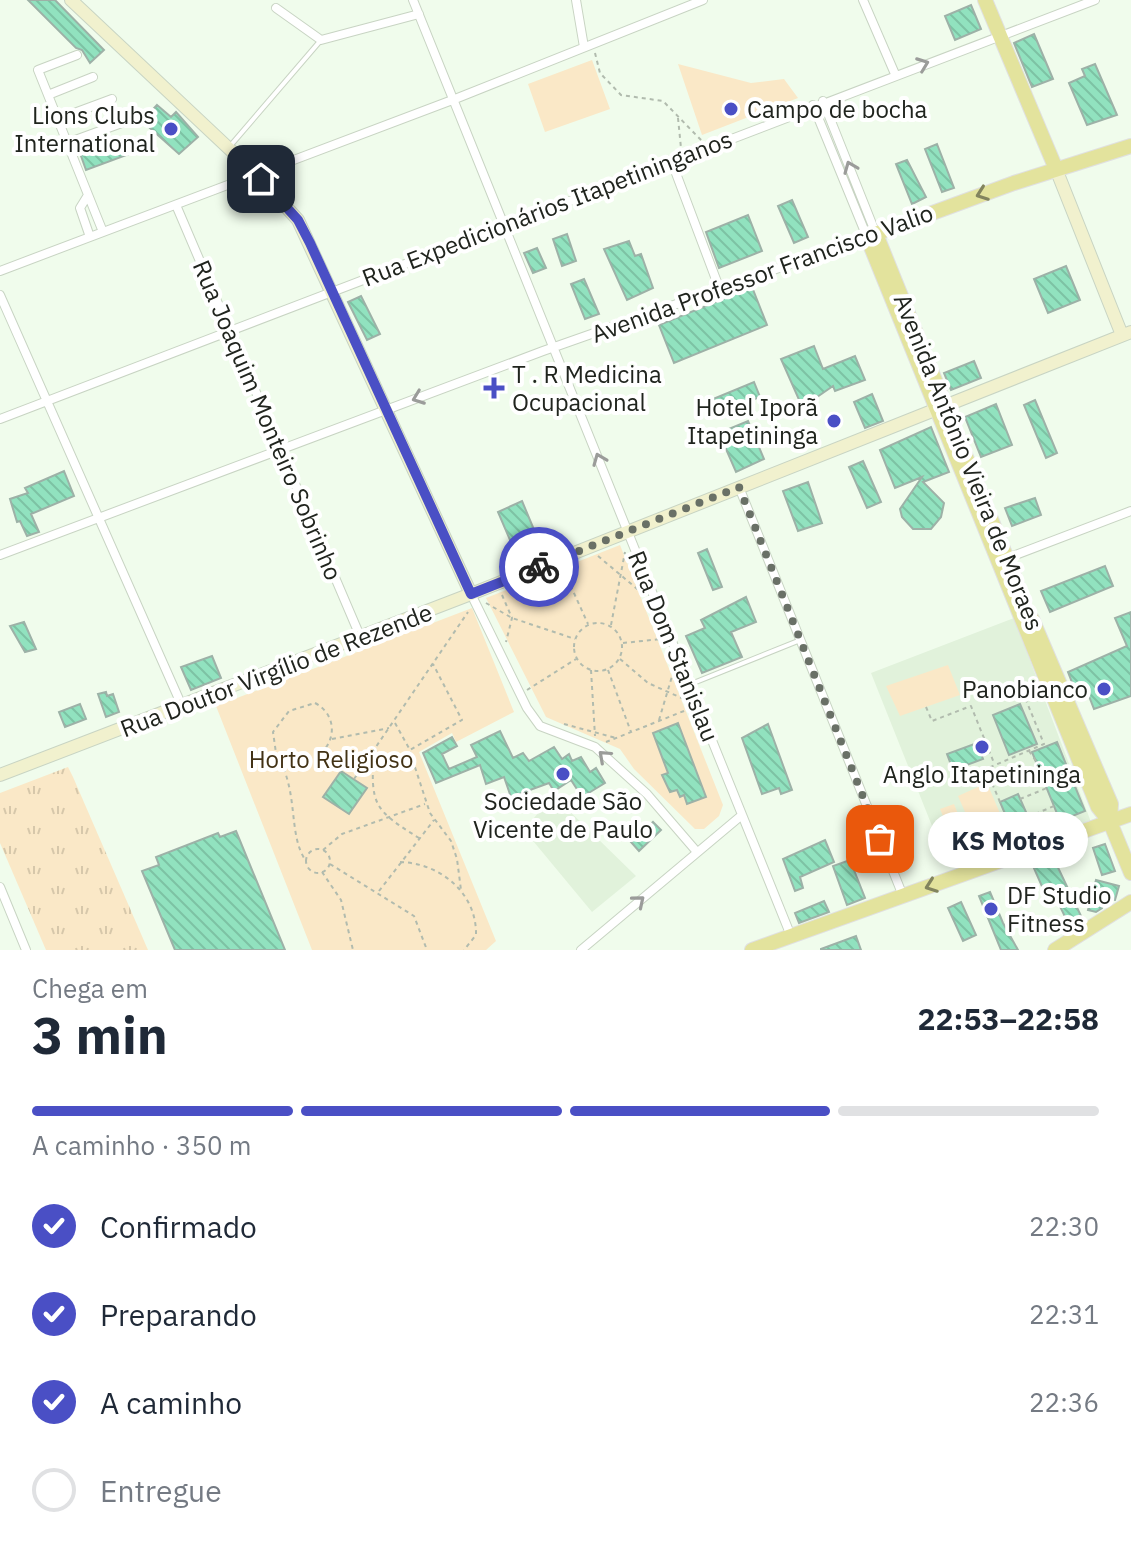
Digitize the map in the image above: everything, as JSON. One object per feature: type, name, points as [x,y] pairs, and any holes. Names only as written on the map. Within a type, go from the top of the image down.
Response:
[{"type":"main road","points":[[71,0],[256,174],[298,220],[473,598]]},
{"type":"main road","points":[[985,0],[1127,334]]},
{"type":"main road","name":"Avenida Professor Francisco Valio","points":[[1076,162],[1131,137]]},
{"type":"main road","name":"Avenida Professor Francisco Valio","points":[[872,236],[1076,162],[1131,146]]},
{"type":"main road","name":"Avenida Antônio Vieira de Moraes","points":[[872,236],[1008,575],[1056,688],[1111,804],[1110,822],[1131,873]]},
{"type":"main road","name":"Rua Doutor Virgílio de Rezende","points":[[0,775],[360,636],[473,598],[498,583],[1127,334]]},
{"type":"main road","points":[[752,950],[1131,814]]},
{"type":"main road","points":[[1055,950],[1131,902]]},
{"type":"street","name":"Rua Dom Stanislau","points":[[413,0],[791,936]]},
{"type":"street","points":[[576,0],[588,46]]},
{"type":"street","points":[[0,271],[455,99],[703,0]]},
{"type":"street","points":[[863,0],[895,74]]},
{"type":"street","name":"Rua Expedicionários Itapetininganos","points":[[0,419],[823,101],[1095,0]]},
{"type":"street","points":[[276,8],[321,40],[419,14]]},
{"type":"street","points":[[77,55],[38,70],[103,232]]},
{"type":"street","points":[[48,95],[93,77]]},
{"type":"street","points":[[58,119],[112,99]]},
{"type":"street","name":"Avenida Antônio Vieira de Moraes","points":[[823,101],[872,236]]},
{"type":"street","name":"Avenida Antônio Vieira de Moraes","points":[[813,105],[872,236]]},
{"type":"street","points":[[67,143],[130,120]]},
{"type":"street","points":[[671,160],[720,290]]},
{"type":"street","points":[[88,195],[80,208],[90,237]]},
{"type":"street","name":"Rua Joaquim Monteiro Sobrinho","points":[[176,205],[360,636]]},
{"type":"street","name":"Avenida Professor Francisco Valio","points":[[0,555],[553,348],[872,236]]},
{"type":"street","points":[[0,295],[182,706]]},
{"type":"street","points":[[739,487],[903,896]]},
{"type":"street","points":[[1003,560],[1131,511]]},
{"type":"street","points":[[473,598],[520,694],[540,726],[595,747],[647,794],[697,852]]},
{"type":"street","points":[[581,950],[742,815]]},
{"type":"street","points":[[0,887],[26,950]]},
{"type":"lane","points":[[228,149],[321,40]]},
{"type":"lane","points":[[689,685],[800,640]]},
{"type":"path","points":[[588,46],[600,73],[621,95],[663,101],[707,146]]},
{"type":"path","points":[[678,117],[681,156]]},
{"type":"path","points":[[588,625],[575,639],[577,658],[591,670],[607,669],[619,659],[622,643],[611,627],[628,531]]},
{"type":"path","points":[[588,547],[659,607]]},
{"type":"path","points":[[559,559],[588,625]]},
{"type":"path","points":[[498,583],[512,618],[503,659]]},
{"type":"path","points":[[354,779],[473,598],[512,618],[575,639]]},
{"type":"path","points":[[588,625],[611,627]]},
{"type":"path","points":[[622,643],[671,638]]},
{"type":"path","points":[[659,721],[678,656]]},
{"type":"path","points":[[520,694],[577,658]]},
{"type":"path","points":[[619,659],[648,683],[698,705]]},
{"type":"path","points":[[410,750],[462,720],[433,663]]},
{"type":"path","points":[[607,669],[631,732]]},
{"type":"path","points":[[591,670],[595,747],[698,705]]},
{"type":"path","points":[[956,769],[959,780],[1044,744],[1026,700],[1056,688]]},
{"type":"path","points":[[276,753],[286,760],[298,762],[317,758],[331,739],[330,716],[321,706],[309,703],[289,711],[273,732],[276,753],[290,781],[297,843],[311,871],[322,872]]},
{"type":"path","points":[[926,707],[932,721],[971,706],[994,765]]},
{"type":"path","points":[[1022,709],[1028,707]]},
{"type":"path","points":[[394,721],[410,750],[426,804],[454,850],[461,890]]},
{"type":"path","points":[[557,722],[617,738]]},
{"type":"path","points":[[331,739],[389,728]]},
{"type":"path","points":[[374,750],[373,790],[386,817],[419,838]]},
{"type":"path","points":[[1029,750],[1036,761]]},
{"type":"path","points":[[323,752],[359,772]]},
{"type":"path","points":[[986,769],[1000,802]]},
{"type":"path","points":[[1020,799],[1047,788]]},
{"type":"path","points":[[306,861],[311,851],[323,850],[342,834],[426,804]]},
{"type":"path","points":[[1028,817],[1054,806]]},
{"type":"path","points":[[379,892],[435,819]]},
{"type":"path","points":[[967,844],[972,842],[968,831],[972,830]]},
{"type":"path","points":[[959,837],[963,845],[969,847],[1012,830]]},
{"type":"path","points":[[323,850],[330,864],[414,916],[427,950]]},
{"type":"path","points":[[400,862],[412,863],[441,874],[461,890],[474,911],[476,923],[476,935],[464,950]]},
{"type":"path","points":[[322,872],[330,864]]},
{"type":"path","points":[[322,872],[341,900],[353,950]]},
{"type":"shaded area","name":"Anglo Itapetininga","points":[[1014,618],[1091,822],[1056,837],[1024,833],[1009,843],[1000,857],[969,868],[962,849],[944,856],[871,673]]},
{"type":"shaded area","points":[[553,795],[636,876],[592,912],[524,830]]},
{"type":"green space","points":[[592,60],[610,109],[545,132],[528,84]]},
{"type":"green space","name":"Campo de bocha","points":[[678,64],[751,83],[784,79],[798,98],[702,135]]},
{"type":"green space","points":[[620,545],[723,805],[719,816],[704,829],[695,829],[634,769],[620,749],[546,717],[486,598]]},
{"type":"green space","name":"Horto Religioso","points":[[472,608],[514,712],[456,742],[452,733],[419,752],[496,941],[486,950],[312,950],[216,706]]},
{"type":"green space","points":[[948,665],[960,695],[900,716],[886,686]]},
{"type":"green space","points":[[68,767],[148,950],[46,950],[0,843],[0,793]]},
{"type":"green space","points":[[987,783],[1005,825],[976,837],[958,796]]},
{"type":"green space","points":[[954,804],[966,834],[953,840],[940,809]]},
{"type":"building","points":[[28,0],[55,0],[104,50],[90,63],[82,50],[76,48]]},
{"type":"building","points":[[971,5],[981,29],[955,40],[945,16]]},
{"type":"building","points":[[1034,34],[1053,79],[1032,87],[1014,43]]},
{"type":"building","points":[[1095,64],[1117,115],[1087,125],[1069,83],[1085,76],[1082,69]]},
{"type":"building","name":"Lions Clubs International","points":[[157,105],[171,117],[176,112],[198,137],[179,154],[142,121]]},
{"type":"building","points":[[126,137],[132,153],[86,170],[80,153]]},
{"type":"building","points":[[937,144],[954,188],[942,192],[925,149]]},
{"type":"building","points":[[907,160],[926,197],[912,204],[896,164]]},
{"type":"building","points":[[792,200],[808,237],[794,243],[778,206]]},
{"type":"building","points":[[748,215],[762,251],[719,268],[706,232]]},
{"type":"building","points":[[567,234],[576,261],[562,266],[553,239]]},
{"type":"building","points":[[629,241],[635,256],[641,254],[653,288],[627,300],[604,249]]},
{"type":"building","points":[[537,248],[546,268],[533,273],[524,253]]},
{"type":"building","points":[[1066,266],[1080,300],[1048,313],[1034,279]]},
{"type":"building","points":[[584,279],[599,314],[585,319],[571,284]]},
{"type":"building","points":[[752,287],[767,325],[674,363],[659,325]]},
{"type":"building","points":[[361,296],[380,334],[367,340],[348,302]]},
{"type":"building","points":[[814,346],[823,369],[855,356],[865,380],[835,391],[833,386],[807,404],[800,402],[781,359]]},
{"type":"building","points":[[974,361],[981,378],[951,390],[944,373]]},
{"type":"building","points":[[754,382],[760,397],[719,413],[713,399]]},
{"type":"building","points":[[872,394],[883,421],[865,428],[854,402]]},
{"type":"building","points":[[1035,400],[1057,453],[1046,458],[1024,405]]},
{"type":"building","points":[[996,404],[1012,445],[981,457],[965,417]]},
{"type":"building","points":[[748,421],[764,459],[736,472],[719,433]]},
{"type":"building","points":[[931,427],[949,472],[923,482],[944,503],[941,517],[931,529],[913,529],[902,517],[900,509],[922,477],[895,488],[880,450]]},
{"type":"building","points":[[863,461],[881,502],[867,508],[849,467]]},
{"type":"building","points":[[64,471],[74,496],[31,514],[39,532],[27,536],[20,521],[17,522],[10,499],[28,493],[25,488]]},
{"type":"building","points":[[808,482],[822,523],[798,531],[783,491]]},
{"type":"building","points":[[1035,498],[1041,515],[1012,526],[1005,508]]},
{"type":"building","points":[[522,501],[540,544],[516,554],[498,512]]},
{"type":"building","points":[[707,549],[722,587],[713,590],[698,553]]},
{"type":"building","points":[[1105,566],[1113,586],[1050,612],[1041,591]]},
{"type":"building","points":[[746,597],[756,622],[731,632],[742,657],[702,673],[686,636],[705,628],[701,620]]},
{"type":"building","points":[[1131,612],[1131,696],[1094,709],[1085,686],[1075,690],[1068,672],[1127,646],[1115,618]]},
{"type":"building","points":[[24,622],[36,649],[25,652],[10,626]]},
{"type":"building","points":[[212,656],[221,678],[191,690],[181,667]]},
{"type":"building","points":[[106,692],[107,696],[113,694],[119,712],[106,717],[98,694]]},
{"type":"building","points":[[80,704],[86,719],[65,727],[59,712]]},
{"type":"building","points":[[1020,704],[1037,744],[1009,755],[993,715]]},
{"type":"building","points":[[678,723],[706,797],[687,804],[684,795],[680,797],[677,790],[670,792],[662,775],[668,773],[653,733]]},
{"type":"building","points":[[768,724],[792,790],[781,794],[779,788],[762,794],[742,738]]},
{"type":"building","points":[[500,731],[513,758],[523,753],[529,761],[554,747],[562,759],[569,754],[572,761],[581,757],[590,772],[596,768],[605,783],[582,797],[571,780],[554,791],[549,783],[511,797],[504,777],[486,784],[480,765],[436,783],[423,753],[452,737],[457,746],[442,754],[449,769],[477,757],[471,745]]},
{"type":"building","points":[[1057,742],[1085,811],[1060,821],[1032,752]]},
{"type":"building","points":[[977,743],[983,759],[953,770],[947,754]]},
{"type":"building","points":[[341,771],[367,788],[349,814],[323,797]]},
{"type":"building","points":[[1018,794],[1033,828],[1014,835],[1000,802]]},
{"type":"building","points":[[653,822],[661,830],[639,851],[631,842]]},
{"type":"building","points":[[236,831],[285,950],[175,950],[142,871],[159,865],[156,857],[218,833],[220,837]]},
{"type":"building","points":[[825,840],[834,862],[800,877],[803,888],[795,891],[783,859]]},
{"type":"building","points":[[1105,844],[1115,871],[1102,875],[1093,848]]},
{"type":"building","points":[[1053,857],[1082,918],[1069,925],[1051,888],[1044,891],[1033,866]]},
{"type":"building","points":[[850,860],[865,898],[847,905],[833,866]]},
{"type":"building","points":[[1096,880],[1119,886],[1115,900],[1105,899],[1102,908],[1096,912],[1088,910]]},
{"type":"building","points":[[990,892],[1018,950],[1001,950],[979,896]]},
{"type":"building","points":[[824,901],[829,912],[799,923],[795,913]]},
{"type":"building","points":[[961,902],[976,935],[963,941],[948,908]]},
{"type":"building","points":[[856,936],[861,950],[821,950],[821,949]]},
{"type":"way so far","points":[[539,567],[739,487],[880,839]]},
{"type":"place","name":"Campo de bocha","points":[[731,109]]},
{"type":"place","name":"Lions Clubs International","points":[[171,129]]},
{"type":"place","name":"T . R Medicina Ocupacional","points":[[494,388]]},
{"type":"place","name":"Hotel Iporã Itapetininga","points":[[834,421]]},
{"type":"place","name":"Panobianco","points":[[1104,689]]},
{"type":"place","name":"Anglo Itapetininga","points":[[982,747]]},
{"type":"place","name":"Sociedade São Vicente de Paulo","points":[[563,774]]},
{"type":"place","name":"KS Motos","points":[[880,839]]},
{"type":"place","name":"DF Studio Fitness","points":[[991,909]]},
{"type":"route","points":[[261,179],[298,220],[310,243],[471,594],[539,567]]}]
